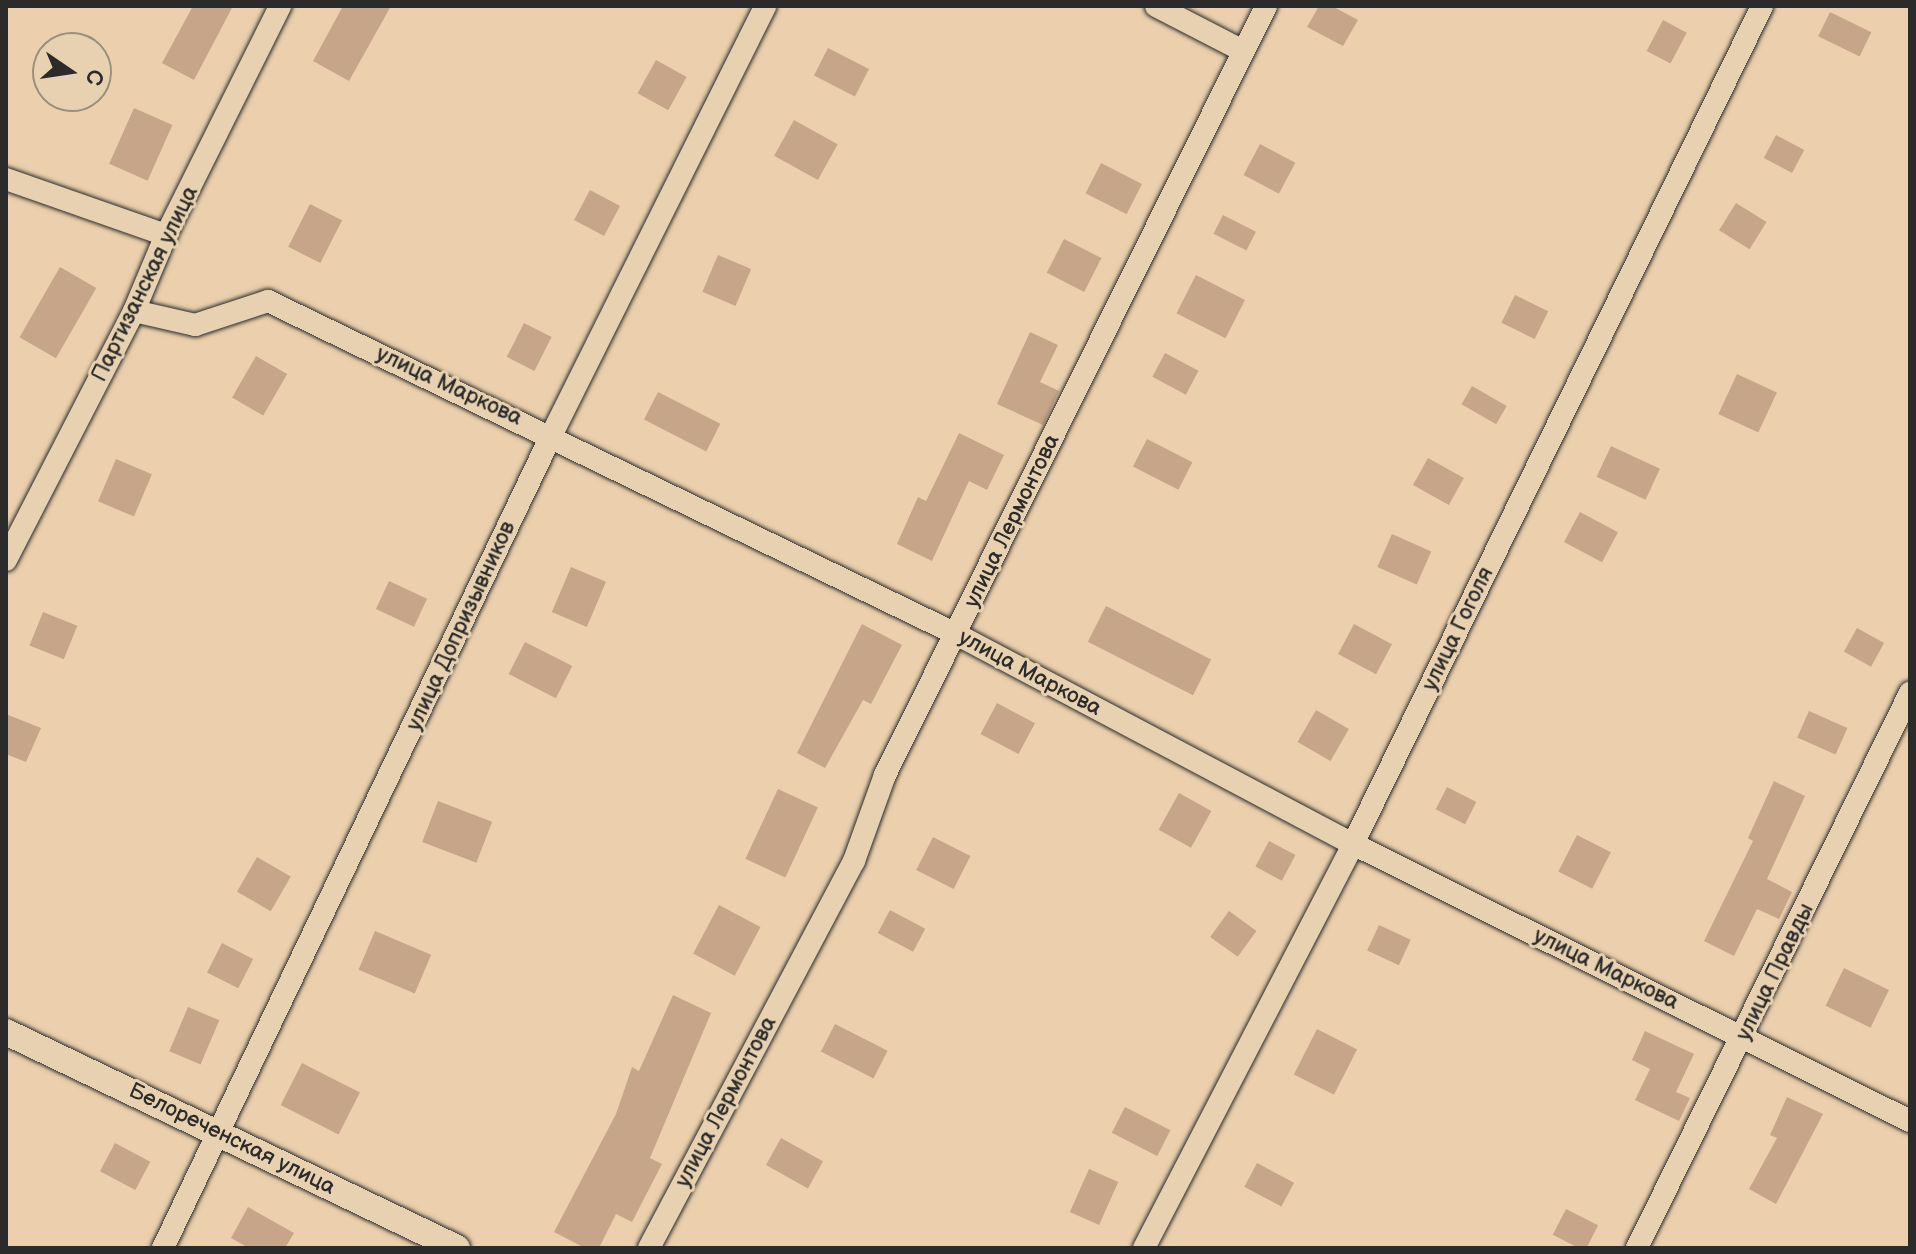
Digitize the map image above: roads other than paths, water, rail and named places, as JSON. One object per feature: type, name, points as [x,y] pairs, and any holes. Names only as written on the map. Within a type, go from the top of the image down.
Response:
[{"type":"street","name":"Партизанская улица","points":[[6,560],[134,311],[166,235],[280,6]]},
{"type":"street","name":"улица Допризывников","points":[[163,1248],[222,1132],[552,434],[765,6]]},
{"type":"street","points":[[1156,6],[1243,51]]},
{"type":"street","name":"улица Лермонтова","points":[[649,1248],[854,861],[885,775],[1266,6]]},
{"type":"street","name":"улица Гоголя","points":[[1144,1248],[1353,844],[1762,6]]},
{"type":"street","points":[[6,179],[166,235]]},
{"type":"street","name":"улица Маркова","points":[[134,311],[195,325],[268,301],[552,434],[956,634],[1353,844],[1910,1121]]},
{"type":"street","name":"улица Правды","points":[[1637,1248],[1744,1037],[1910,693]]},
{"type":"street","name":"Белореченская улица","points":[[6,1032],[222,1132],[457,1248]]}]
